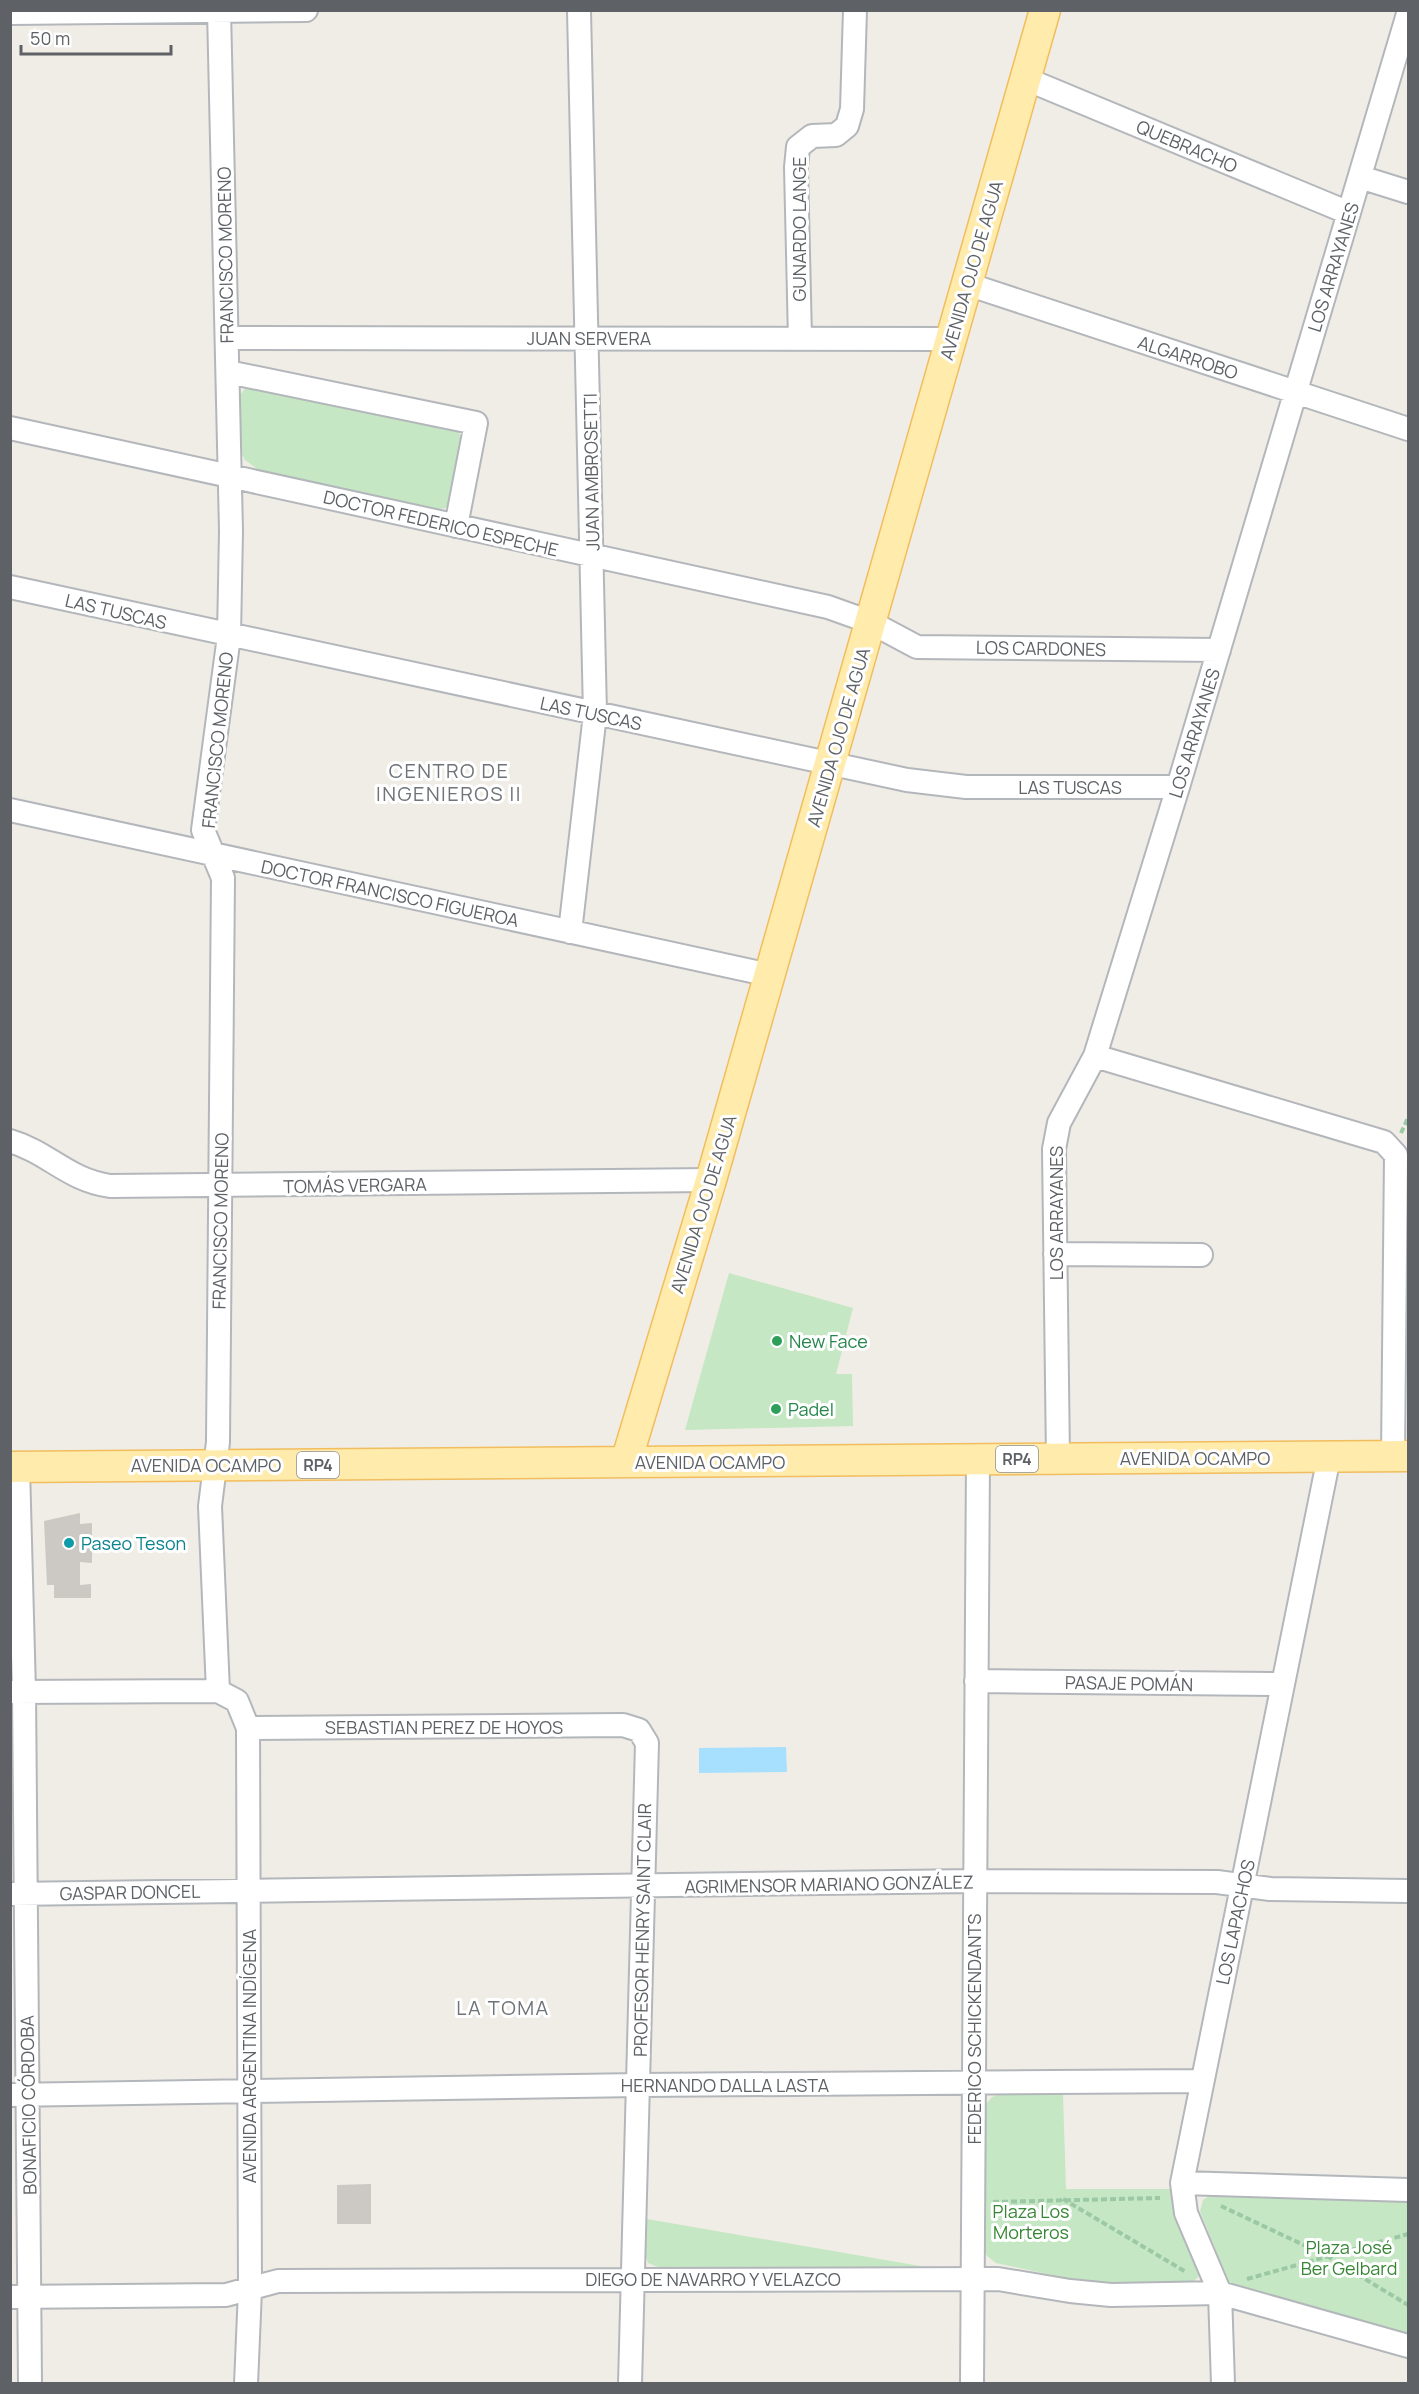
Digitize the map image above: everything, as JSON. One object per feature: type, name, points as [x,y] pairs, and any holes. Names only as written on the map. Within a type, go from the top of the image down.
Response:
[{"type":"main road","name":"AVENIDA OJO DE AGUA","points":[[626,1462],[711,1180],[1045,10]]},
{"type":"main road","name":"AVENIDA OCAMPO","points":[[14,1467],[1401,1456]]},
{"type":"street","points":[[10,13],[306,10]]},
{"type":"street","name":"JUAN AMBROSETTI","points":[[570,932],[595,714],[589,338],[579,10]]},
{"type":"street","name":"GUNARDO LANGE","points":[[800,339],[796,167],[798,147],[812,136],[836,135],[847,126],[852,109],[855,10]]},
{"type":"street","name":"FRANCISCO MORENO","points":[[216,1466],[223,878],[203,830],[229,636],[230,476],[219,11]]},
{"type":"street","name":"LOS ARRAYANES","points":[[1058,1459],[1054,1149],[1059,1123],[1095,1056],[1178,787],[1408,14]]},
{"type":"street","name":"QUEBRACHO","points":[[1026,79],[1349,213]]},
{"type":"street","points":[[1360,177],[1408,192]]},
{"type":"street","name":"ALGARROBO","points":[[967,284],[1408,429]]},
{"type":"street","name":"JUAN SERVERA","points":[[227,338],[951,339]]},
{"type":"street","points":[[228,372],[476,423],[456,526]]},
{"type":"street","name":"DOCTOR FEDERICO ESPECHE","points":[[10,428],[828,607],[870,622]]},
{"type":"street","name":"LAS TUSCAS","points":[[10,587],[229,636],[908,780],[966,787],[1178,787]]},
{"type":"street","name":"LOS CARDONES","points":[[870,622],[917,647],[1219,650]]},
{"type":"street","name":"DOCTOR FRANCISCO FIGUEROA","points":[[10,810],[770,975]]},
{"type":"street","points":[[1095,1056],[1384,1142],[1396,1155],[1401,1456]]},
{"type":"street","name":"TOMÁS VERGARA","points":[[10,1141],[29,1147],[71,1175],[91,1183],[110,1186],[221,1187],[711,1180]]},
{"type":"street","points":[[1056,1254],[1201,1255]]},
{"type":"street","name":"LOS LAPACHOS","points":[[1223,2384],[1221,2293],[1186,2213],[1182,2183],[1329,1457]]},
{"type":"street","name":"FEDERICO SCHICKENDANTS","points":[[972,2384],[978,1459]]},
{"type":"street","points":[[216,1466],[210,1506],[218,1691]]},
{"type":"street","name":"BONAFICIO CÓRDOBA","points":[[14,1467],[20,2297],[30,2384]]},
{"type":"street","name":"PASAJE POMÁN","points":[[976,1681],[1282,1684]]},
{"type":"street","points":[[17,1692],[218,1691],[237,1701],[248,1728]]},
{"type":"street","name":"SEBASTIAN PEREZ DE HOYOS","points":[[248,1728],[623,1725],[639,1730]]},
{"type":"street","name":"AVENIDA ARGENTINA INDÍGENA","points":[[246,2384],[250,2290],[248,1728]]},
{"type":"street","name":"PROFESOR HENRY SAINT CLAIR","points":[[630,2384],[647,1743],[639,1730]]},
{"type":"street","name":"AGRIMENSOR MARIANO GONZÁLEZ","points":[[249,1891],[974,1881],[1217,1882],[1269,1889],[1408,1891]]},
{"type":"street","name":"GASPAR DONCEL","points":[[17,1894],[249,1891]]},
{"type":"street","name":"HERNANDO DALLA LASTA","points":[[19,2095],[639,2085],[1202,2081]]},
{"type":"street","points":[[1182,2183],[1408,2190]]},
{"type":"street","name":"DIEGO DE NAVARRO Y VELAZCO","points":[[20,2297],[226,2295],[278,2281],[998,2279],[1111,2295],[1221,2293],[1408,2346]]},
{"type":"path","points":[[1182,2183],[1210,2201],[1327,2256],[1408,2305]]},
{"type":"path","points":[[990,2202],[1160,2198]]},
{"type":"path","points":[[1063,2199],[1221,2293],[1241,2281],[1408,2234]]},
{"type":"green space","points":[[246,387],[447,424],[459,432],[461,461],[457,481],[446,508],[433,510],[263,473],[245,460],[238,446],[237,399]]},
{"type":"green space","name":"New Face","points":[[729,1273],[853,1308],[836,1374],[852,1374],[853,1426],[685,1430]]},
{"type":"green space","name":"Plaza Los Morteros","points":[[1004,2093],[1063,2095],[1066,2189],[1170,2189],[1174,2210],[1199,2269],[1199,2276],[1192,2283],[1105,2284],[996,2263],[987,2256],[982,2247],[984,2106],[992,2097]]},
{"type":"green space","name":"Plaza José Ber Gelbard","points":[[1212,2194],[1408,2200],[1408,2336],[1229,2283],[1200,2211],[1203,2200]]},
{"type":"green space","points":[[647,2219],[926,2267],[658,2267],[648,2263],[645,2254]]},
{"type":"water","points":[[786,1747],[787,1772],[699,1773],[699,1748]]},
{"type":"building","name":"Paseo Teson","points":[[80,1513],[80,1524],[92,1523],[92,1563],[80,1562],[80,1585],[91,1584],[91,1598],[54,1598],[54,1585],[47,1585],[44,1521]]},
{"type":"building","points":[[371,2184],[371,2224],[337,2224],[337,2185]]},
{"type":"place","name":"New Face","points":[[777,1341]]},
{"type":"place","name":"Padel","points":[[776,1409]]},
{"type":"place","name":"Paseo Teson","points":[[69,1543]]},
{"type":"district","name":"CENTRO DE INGENIEROS II","points":[[449,782]]},
{"type":"district","name":"LA TOMA","points":[[503,2007]]}]
